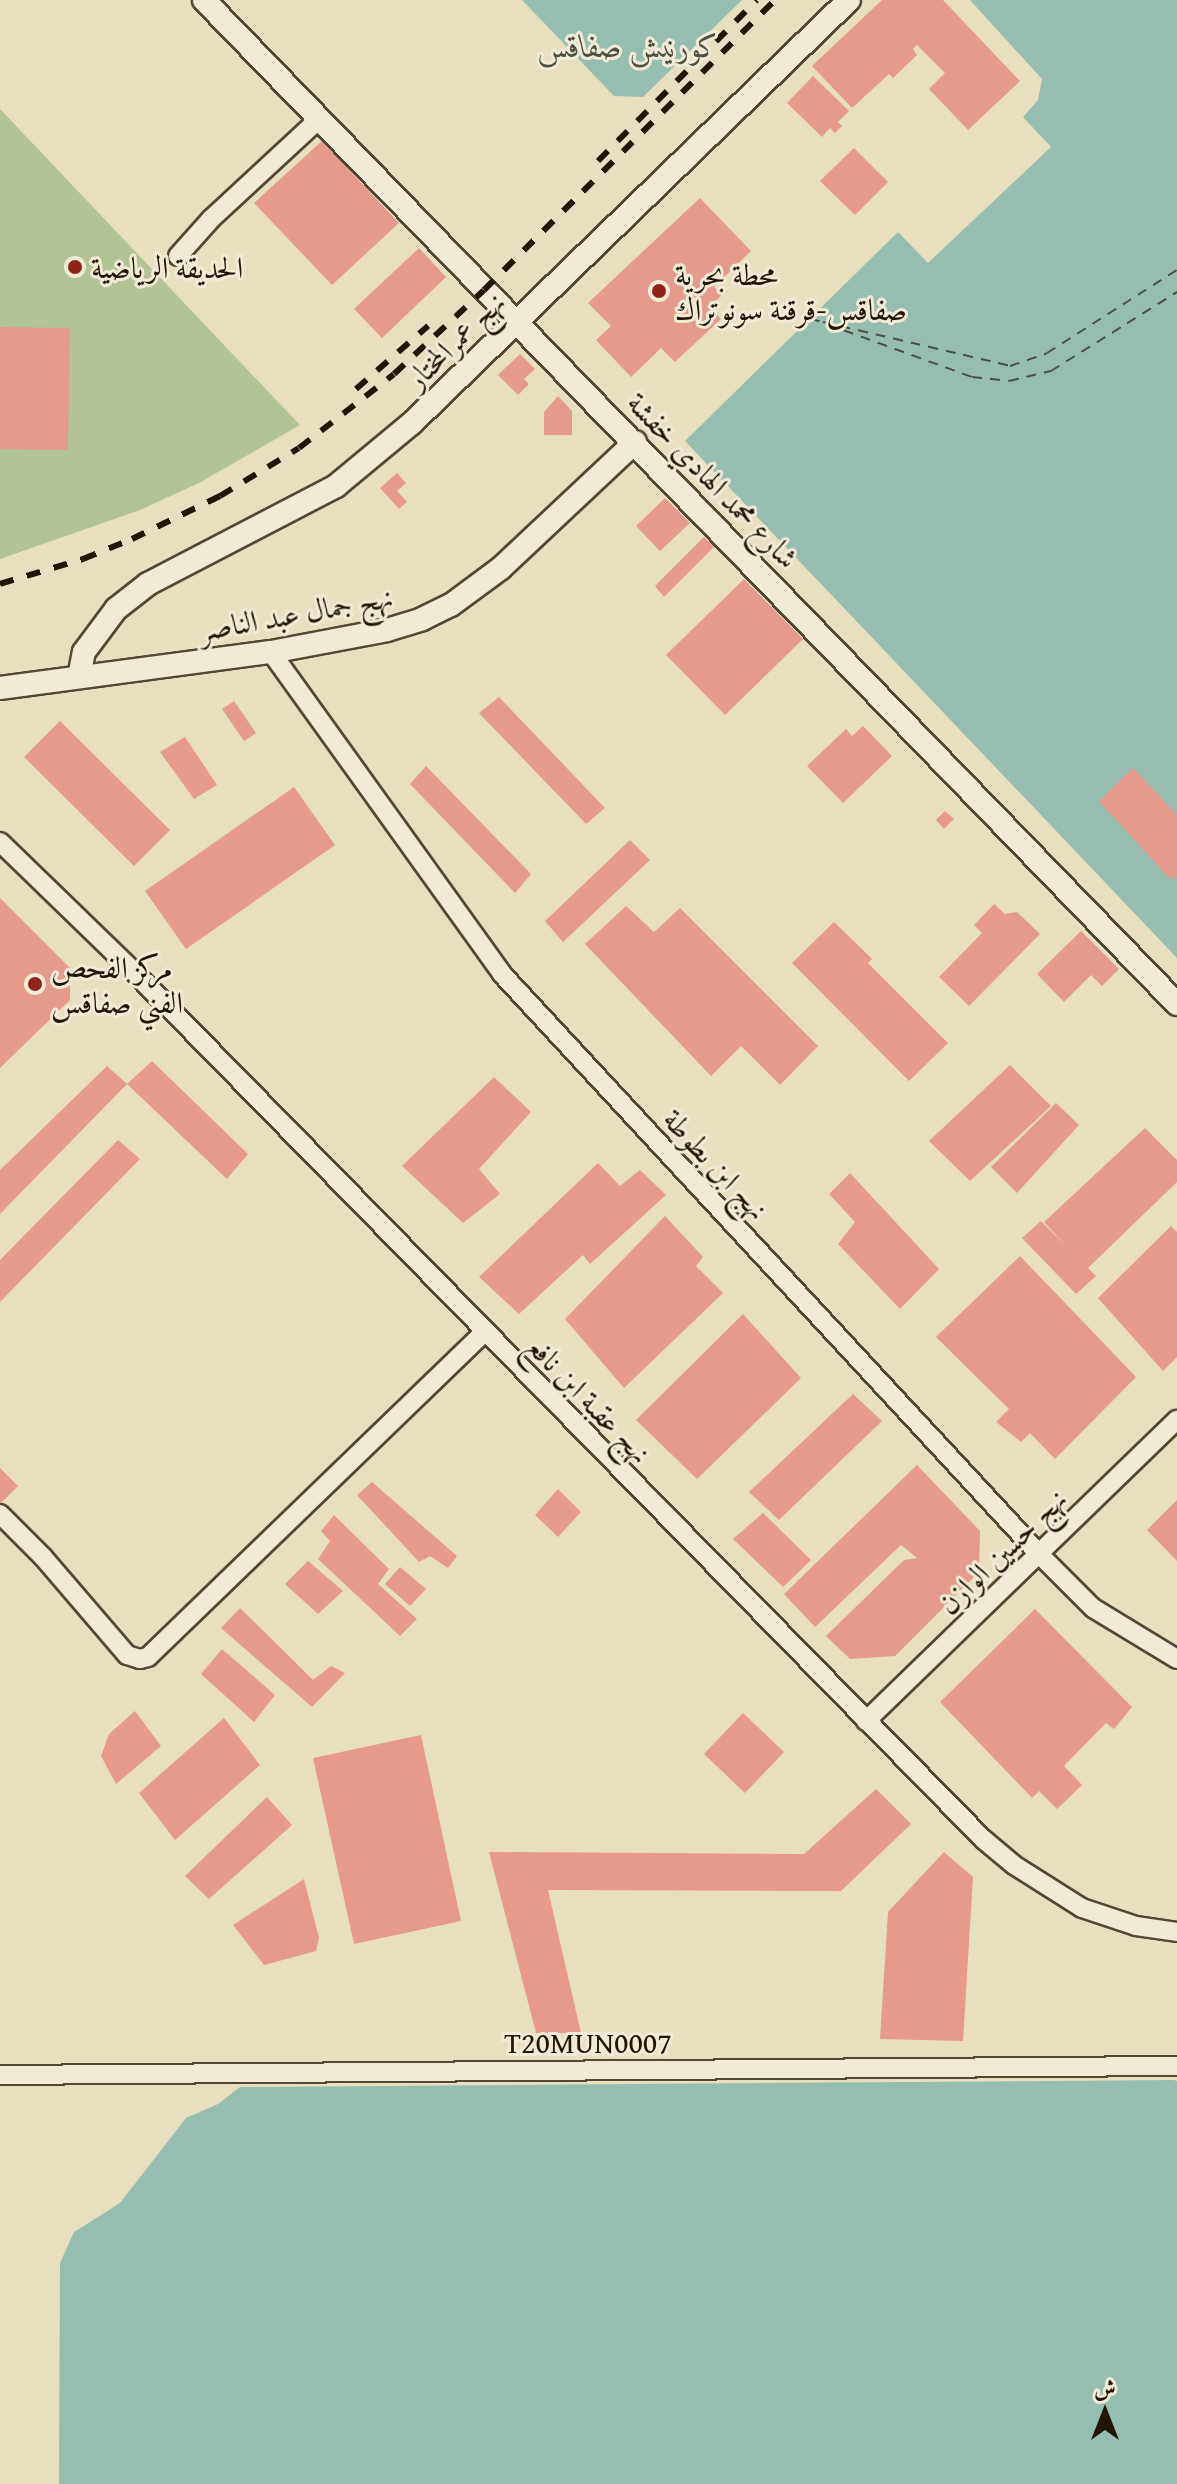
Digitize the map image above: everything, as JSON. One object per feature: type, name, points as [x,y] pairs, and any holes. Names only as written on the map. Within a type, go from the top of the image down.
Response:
[{"type":"street","name":"شارع محمد الهادي خفشة","points":[[204,0],[1177,1004]]},
{"type":"street","name":"نهج عمرالمختار","points":[[79,677],[84,652],[116,609],[148,584],[336,486],[459,381],[849,0]]},
{"type":"street","points":[[178,256],[211,219],[319,119]]},
{"type":"street","name":"نهج جمال عبد الناصر","points":[[0,688],[271,652],[387,630],[451,605],[501,568],[635,442]]},
{"type":"street","name":"نهج ابن بطوطة","points":[[271,652],[502,974],[1039,1554],[1093,1608],[1177,1659]]},
{"type":"street","name":"نهج عقبة ابن نافع","points":[[0,842],[132,970],[983,1839],[1047,1888],[1082,1908],[1136,1926],[1177,1932]]},
{"type":"street","points":[[0,1514],[43,1557],[127,1655],[140,1659],[148,1657],[484,1332]]},
{"type":"street","name":"نهج حسين الوازن","points":[[866,1721],[1177,1420]]},
{"type":"street","name":"T20MUN0007","points":[[0,2075],[1177,2066]]},
{"type":"green space","name":"الحديقة الرياضية","points":[[0,109],[300,425],[199,483],[140,510],[0,559]]},
{"type":"water","name":"كورنيش صفاقس","points":[[522,0],[742,0],[643,97],[614,96]]},
{"type":"water","points":[[970,0],[1177,0],[1177,958],[685,441],[898,232],[928,263],[1051,147],[1023,117],[1038,100],[1042,79]]},
{"type":"water","points":[[1177,2081],[1177,2484],[59,2484],[60,2263],[74,2232],[120,2203],[186,2118],[218,2104],[240,2087]]},
{"type":"building","points":[[882,0],[943,0],[1020,81],[968,130],[929,89],[945,73],[917,45],[913,49],[917,55],[893,78],[889,74],[852,108],[812,66]]},
{"type":"building","points":[[813,76],[849,111],[838,122],[842,126],[835,133],[830,128],[822,137],[787,103]]},
{"type":"building","points":[[322,141],[399,223],[332,285],[254,203]]},
{"type":"building","points":[[854,148],[888,182],[855,215],[820,181]]},
{"type":"building","name":"محطة بحرية صفاقس-قرقنة سونوتراك","points":[[700,198],[751,251],[714,287],[722,295],[710,307],[721,319],[675,362],[661,348],[631,377],[596,340],[611,326],[588,303]]},
{"type":"building","points":[[419,248],[446,277],[382,338],[354,309]]},
{"type":"building","points":[[0,327],[70,328],[68,450],[0,449]]},
{"type":"building","points":[[520,354],[535,369],[524,379],[529,384],[518,395],[498,375]]},
{"type":"building","points":[[558,396],[572,411],[572,435],[544,435],[544,412]]},
{"type":"building","points":[[397,473],[406,483],[397,491],[407,502],[399,509],[380,488]]},
{"type":"building","points":[[665,498],[690,523],[660,551],[636,526]]},
{"type":"building","points":[[704,537],[714,547],[664,597],[655,586]]},
{"type":"building","points":[[744,579],[803,639],[725,715],[666,655]]},
{"type":"building","points":[[499,697],[605,808],[586,824],[479,713]]},
{"type":"building","points":[[234,701],[256,733],[244,741],[222,709]]},
{"type":"building","points":[[60,721],[170,830],[134,866],[24,757]]},
{"type":"building","points":[[863,726],[892,756],[843,803],[807,766],[846,729],[852,736]]},
{"type":"building","points":[[185,737],[217,785],[194,799],[160,752]]},
{"type":"building","points":[[426,766],[531,874],[515,893],[410,784]]},
{"type":"building","points":[[1133,768],[1177,815],[1177,876],[1170,879],[1099,801]]},
{"type":"building","points":[[294,787],[335,845],[186,949],[145,891]]},
{"type":"building","points":[[945,811],[954,819],[944,829],[936,820]]},
{"type":"building","points":[[630,840],[650,860],[563,942],[545,921]]},
{"type":"building","name":"مركز الفحص الفني صفاقس","points":[[0,898],[70,968],[70,1000],[0,1068]]},
{"type":"building","points":[[994,904],[1005,914],[1017,912],[1040,934],[969,1006],[939,977],[982,933],[974,925]]},
{"type":"building","points":[[626,906],[654,932],[680,908],[818,1046],[780,1085],[741,1046],[711,1076],[585,944]]},
{"type":"building","points":[[834,922],[872,959],[868,963],[948,1043],[909,1081],[792,963]]},
{"type":"building","points":[[1081,931],[1119,969],[1102,986],[1091,975],[1064,1002],[1037,974]]},
{"type":"building","points":[[152,1061],[248,1154],[227,1179],[127,1084]]},
{"type":"building","points":[[1010,1065],[1051,1106],[970,1181],[929,1141]]},
{"type":"building","points":[[107,1066],[127,1084],[0,1214],[0,1170]]},
{"type":"building","points":[[494,1077],[531,1112],[479,1169],[500,1194],[463,1223],[402,1166]]},
{"type":"building","points":[[1056,1103],[1079,1125],[1017,1193],[991,1167]]},
{"type":"building","points":[[1145,1128],[1177,1160],[1177,1182],[1088,1268],[1096,1276],[1076,1294],[1022,1238],[1041,1221],[1066,1246],[1044,1222]]},
{"type":"building","points":[[118,1140],[140,1159],[0,1302],[0,1260]]},
{"type":"building","points":[[598,1163],[620,1186],[640,1170],[666,1195],[590,1264],[583,1255],[519,1314],[479,1277]]},
{"type":"building","points":[[850,1173],[939,1269],[900,1309],[838,1244],[855,1222],[829,1194]]},
{"type":"building","points":[[665,1216],[703,1257],[696,1266],[723,1293],[624,1388],[565,1319]]},
{"type":"building","points":[[1171,1226],[1177,1232],[1177,1357],[1163,1371],[1098,1298]]},
{"type":"building","points":[[1020,1256],[1136,1377],[1055,1459],[1030,1433],[1021,1442],[996,1422],[1009,1409],[936,1337]]},
{"type":"building","points":[[743,1314],[801,1378],[697,1479],[636,1420]]},
{"type":"building","points":[[853,1394],[882,1421],[779,1520],[749,1492]]},
{"type":"building","points":[[917,1465],[980,1531],[979,1572],[895,1656],[850,1659],[826,1636],[904,1560],[917,1558],[901,1545],[815,1627],[784,1594]]},
{"type":"building","points":[[0,1468],[18,1486],[0,1504]]},
{"type":"building","points":[[372,1482],[457,1556],[448,1568],[430,1556],[419,1562],[357,1495]]},
{"type":"building","points":[[558,1489],[581,1512],[558,1537],[535,1515]]},
{"type":"building","points":[[1177,1500],[1177,1561],[1147,1530]]},
{"type":"building","points":[[763,1513],[811,1560],[783,1587],[733,1539]]},
{"type":"building","points":[[334,1515],[389,1569],[378,1584],[417,1619],[400,1636],[318,1559],[330,1541],[321,1531]]},
{"type":"building","points":[[308,1561],[343,1591],[318,1614],[285,1584]]},
{"type":"building","points":[[400,1567],[426,1589],[410,1606],[385,1584]]},
{"type":"building","points":[[240,1608],[313,1680],[331,1666],[345,1673],[312,1707],[221,1628]]},
{"type":"building","points":[[1035,1609],[1132,1707],[1114,1729],[1106,1723],[1064,1766],[1082,1785],[1057,1809],[1039,1791],[1032,1798],[940,1702]]},
{"type":"building","points":[[222,1649],[275,1695],[254,1722],[201,1674]]},
{"type":"building","points":[[135,1711],[161,1746],[116,1784],[101,1756],[109,1734]]},
{"type":"building","points":[[743,1713],[784,1752],[745,1793],[704,1754]]},
{"type":"building","points":[[224,1718],[260,1765],[175,1840],[139,1793]]},
{"type":"building","points":[[421,1735],[461,1921],[354,1944],[313,1758]]},
{"type":"building","points":[[876,1789],[911,1824],[841,1891],[548,1890],[581,2033],[536,2033],[489,1852],[804,1854]]},
{"type":"building","points":[[267,1797],[292,1825],[209,1899],[185,1876]]},
{"type":"building","points":[[944,1852],[973,1877],[963,2041],[880,2039],[888,1912]]},
{"type":"building","points":[[304,1879],[319,1938],[316,1951],[264,1965],[233,1925]]},
{"type":"ferry route","points":[[823,322],[1010,366],[1047,353],[1177,270]]},
{"type":"ferry route","points":[[810,318],[972,377],[1009,381],[1051,371],[1177,292]]},
{"type":"railway","points":[[598,161],[757,0]]},
{"type":"railway","points":[[0,584],[83,559],[132,539],[220,496],[299,448],[394,374],[484,290],[775,0]]},
{"type":"railway","points":[[356,389],[428,326]]},
{"type":"place","name":"الحديقة الرياضية","points":[[75,267]]},
{"type":"place","name":"محطة بحرية صفاقس-قرقنة سونوتراك","points":[[659,291]]},
{"type":"place","name":"مركز الفحص الفني صفاقس","points":[[35,984]]}]
